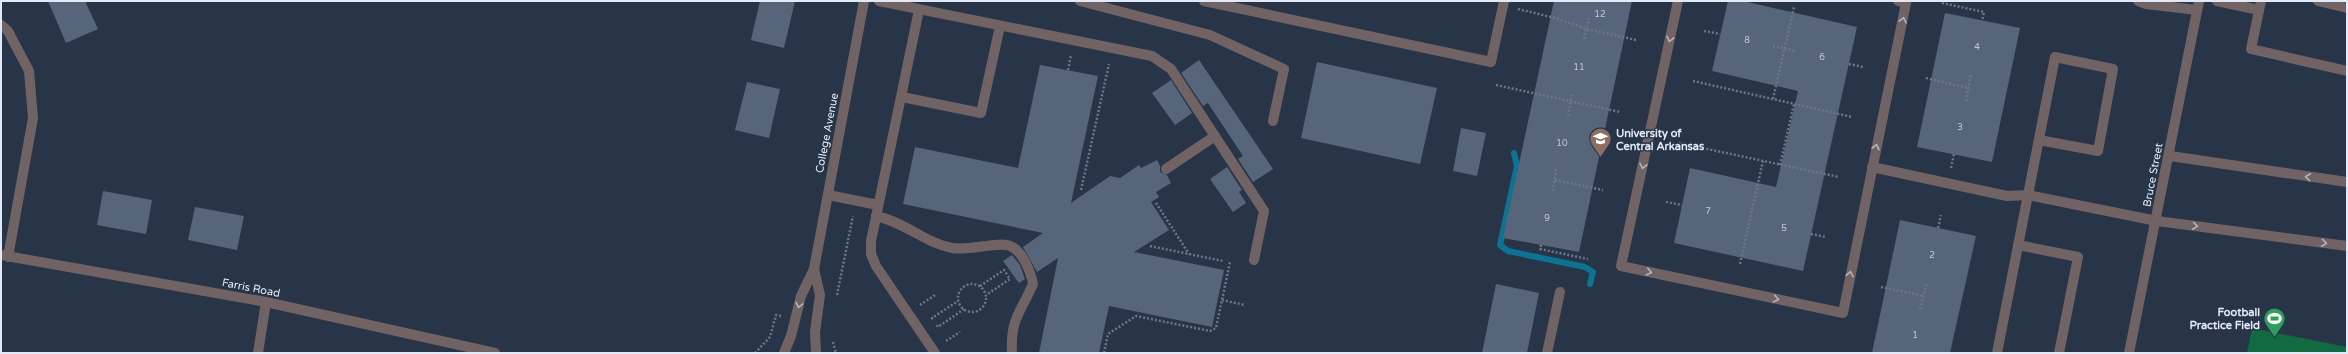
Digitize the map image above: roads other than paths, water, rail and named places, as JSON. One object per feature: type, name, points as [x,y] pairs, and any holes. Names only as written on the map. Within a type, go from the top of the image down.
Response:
[{"type":"street","name":"College Avenue","points":[[784,353],[792,336],[801,296],[814,269],[864,1]]},
{"type":"street","points":[[879,1],[1152,56],[1171,69],[1264,211],[1254,260]]},
{"type":"street","points":[[1080,1],[1116,5],[1210,34],[1284,69],[1273,121]]},
{"type":"street","points":[[1204,1],[1242,5],[1491,62],[1504,1]]},
{"type":"street","points":[[1678,1],[1622,266],[1843,313],[1906,3],[1898,1]]},
{"type":"street","points":[[2138,1],[2146,4],[2198,6]]},
{"type":"street","points":[[2217,1],[2260,6],[2251,50],[2347,71]]},
{"type":"street","points":[[2318,1],[2347,8]]},
{"type":"street","name":"Bruce Street","points":[[2129,353],[2170,156],[2198,6]]},
{"type":"street","points":[[919,10],[902,97],[878,205],[871,254],[876,266],[935,353]]},
{"type":"street","points":[[1,25],[8,31],[29,71],[34,118],[4,256]]},
{"type":"street","points":[[902,97],[981,113],[1000,26]]},
{"type":"street","points":[[1997,353],[2055,57],[2113,69],[2098,151],[2039,140]]},
{"type":"street","points":[[1166,169],[1215,136]]},
{"type":"street","points":[[2170,156],[2347,182]]},
{"type":"street","points":[[1872,167],[2007,196],[2028,195],[2157,221],[2347,246]]},
{"type":"street","points":[[828,195],[878,205]]},
{"type":"street","points":[[876,216],[898,222],[937,243],[950,248],[973,249],[1001,244],[1010,246],[1016,250],[1032,274],[1033,284],[1017,313],[1012,328],[1012,353]]},
{"type":"street","points":[[2018,245],[2078,257],[2058,353]]},
{"type":"street","name":"Farris Road","points":[[4,256],[266,302],[495,353]]},
{"type":"street","name":"College Avenue","points":[[814,269],[820,295],[815,326],[816,353]]},
{"type":"street","points":[[1547,353],[1560,292]]},
{"type":"street","points":[[258,353],[266,302]]},
{"type":"waterway","points":[[1514,153],[1517,166],[1500,245],[1508,251],[1585,267],[1593,272],[1590,284]]},
{"type":"place","name":"University of Central Arkansas","points":[[1600,158]]},
{"type":"place","name":"Football Practice Field","points":[[2275,338]]}]
